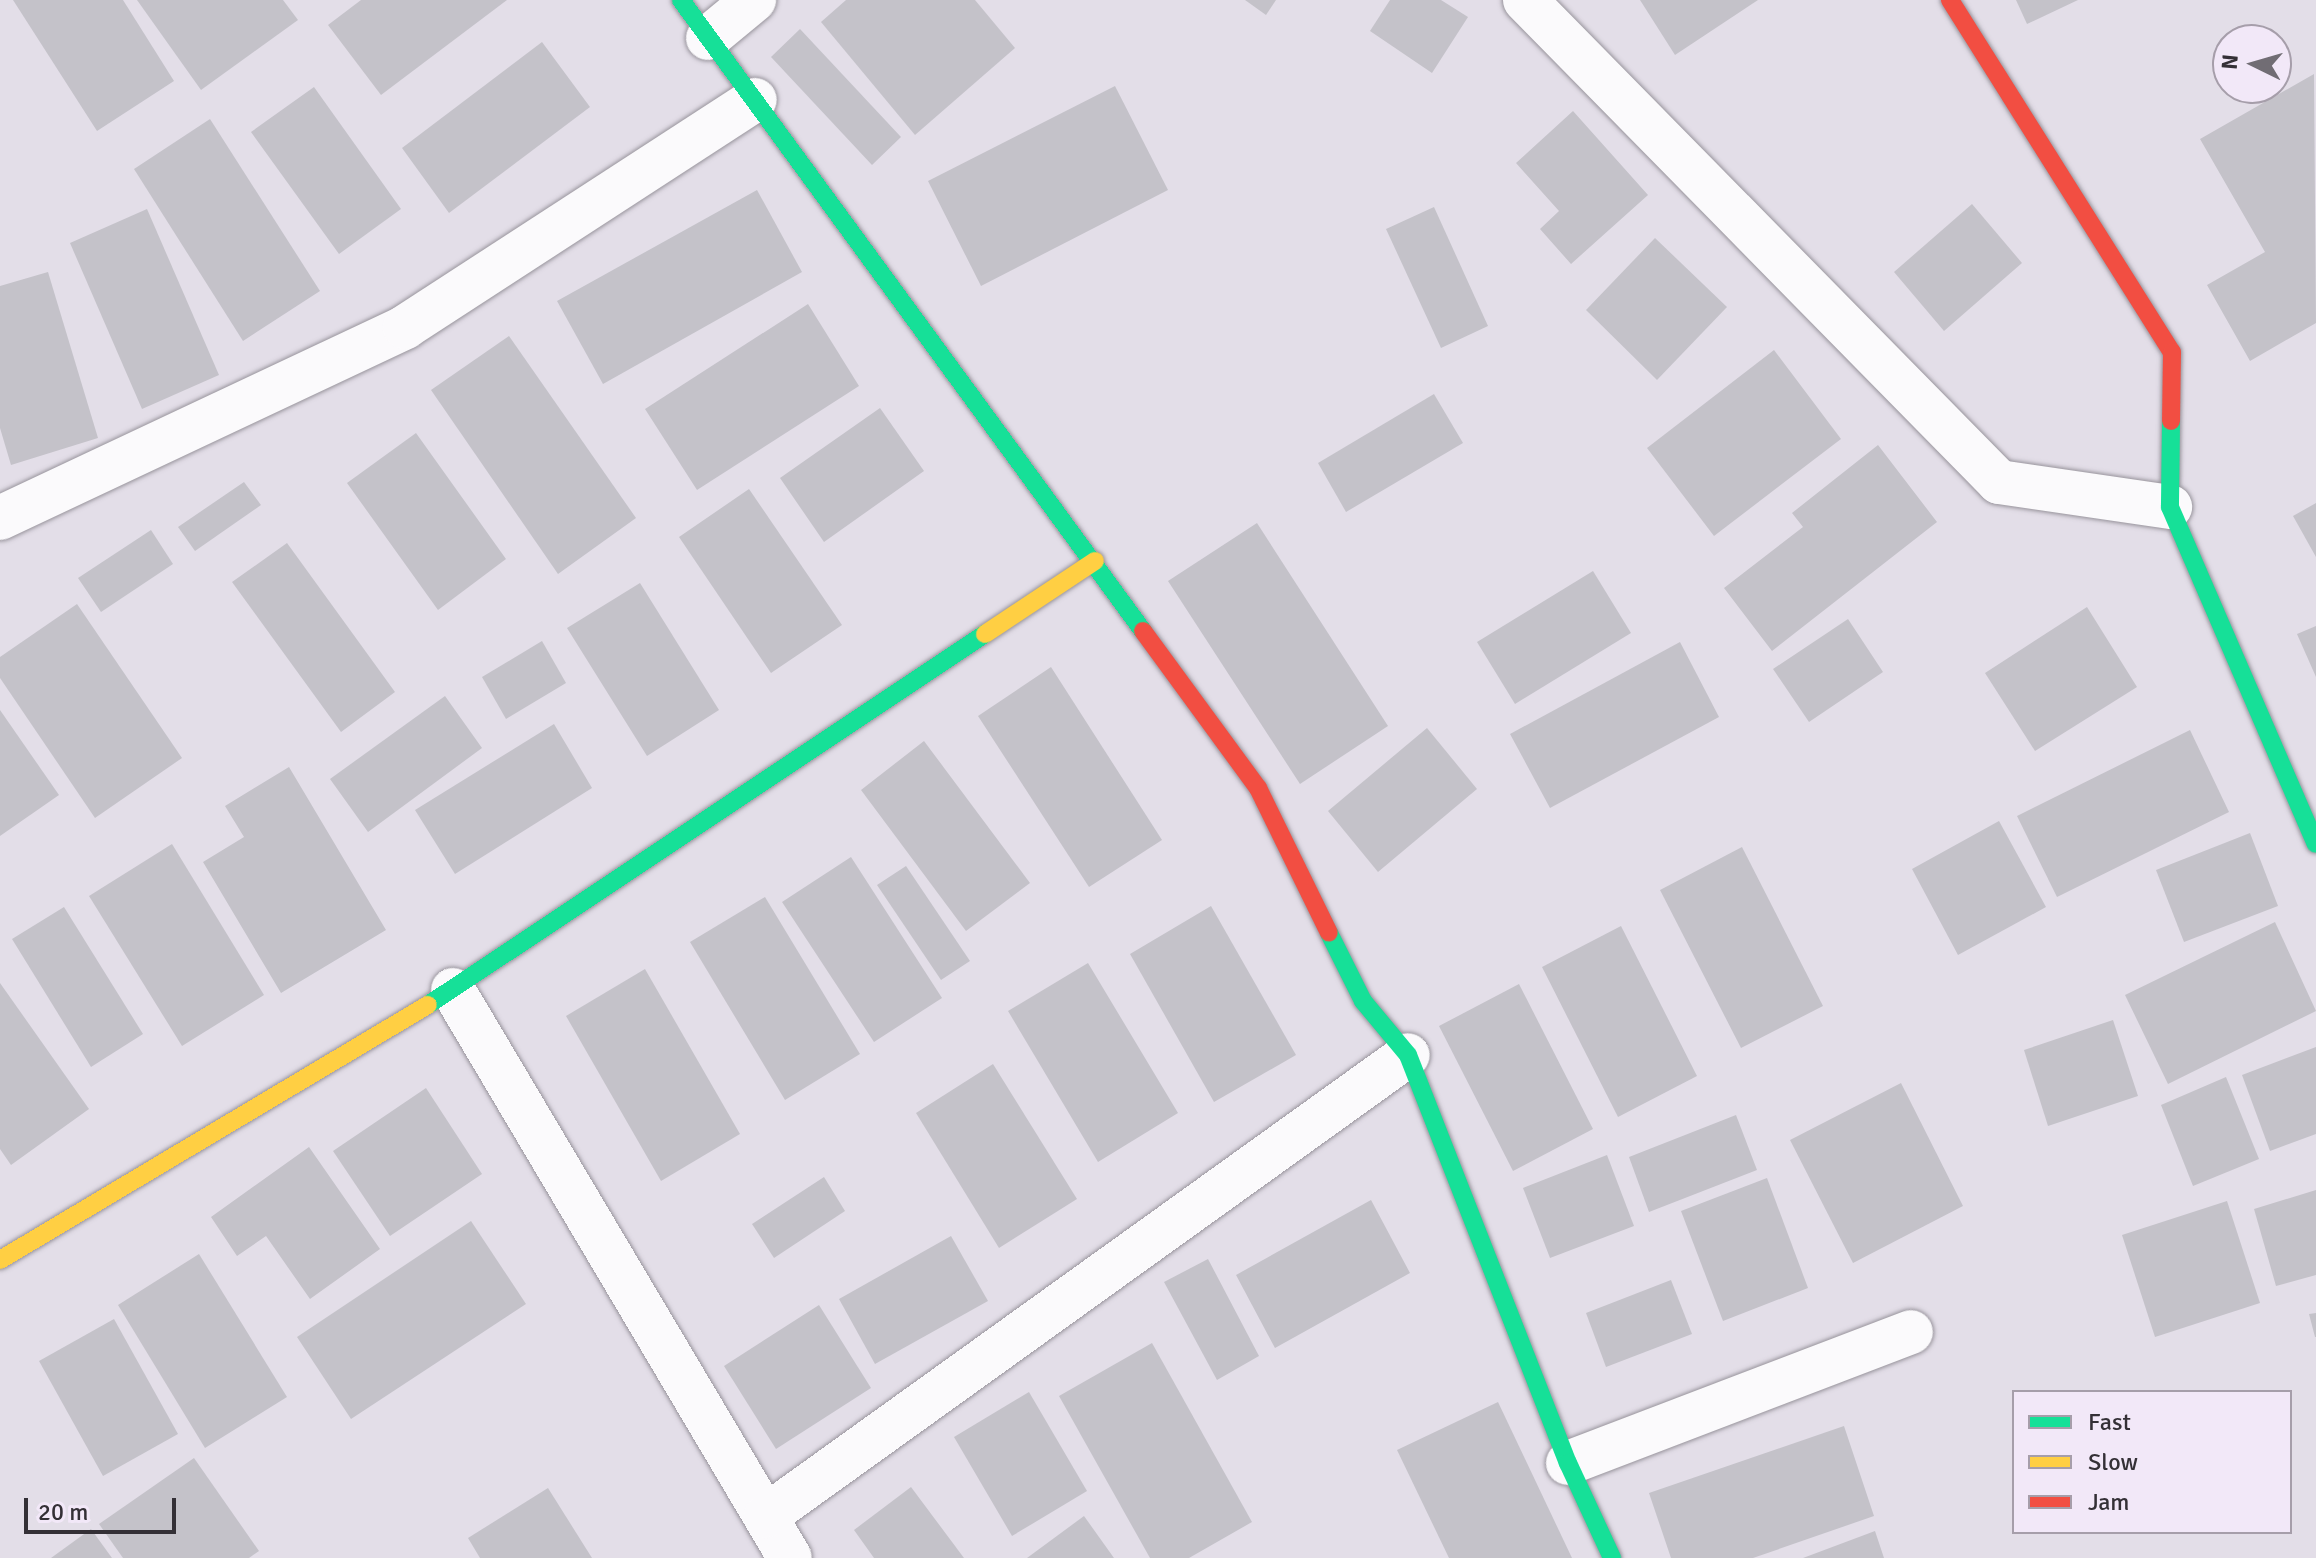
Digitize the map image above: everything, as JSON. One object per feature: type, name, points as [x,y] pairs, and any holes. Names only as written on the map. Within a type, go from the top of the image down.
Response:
[{"type":"street","points":[[681,0],[1095,561],[1258,788],[1363,1001],[1408,1055],[1568,1463],[1612,1558]]},
{"type":"street","points":[[708,38],[754,0]]},
{"type":"street","points":[[1525,0],[1999,482],[2170,507]]},
{"type":"street","points":[[1950,0],[2172,352],[2170,507],[2316,844]]},
{"type":"street","points":[[0,518],[405,327],[755,100]]},
{"type":"street","points":[[0,1260],[453,990],[1095,561]]},
{"type":"street","points":[[453,990],[790,1558]]},
{"type":"street","points":[[766,1516],[1408,1055]]},
{"type":"street","points":[[1568,1463],[1911,1332]]},
{"type":"building","points":[[13,0],[123,0],[174,81],[97,131]]},
{"type":"building","points":[[137,0],[283,0],[298,20],[201,90]]},
{"type":"building","points":[[361,0],[507,0],[381,95],[328,25]]},
{"type":"building","points":[[846,0],[975,0],[1015,48],[915,135],[821,22]]},
{"type":"building","points":[[1245,0],[1276,0],[1266,15]]},
{"type":"building","points":[[1390,0],[1441,0],[1468,17],[1432,73],[1370,31]]},
{"type":"building","points":[[1640,0],[1758,0],[1675,55]]},
{"type":"building","points":[[2016,0],[2078,0],[2027,24]]},
{"type":"building","points":[[800,29],[901,137],[872,165],[771,57]]},
{"type":"building","points":[[542,42],[590,107],[449,213],[402,148]]},
{"type":"building","points":[[2314,74],[2316,323],[2250,361],[2207,285],[2265,252],[2200,139],[2261,104],[2292,104],[2292,87]]},
{"type":"building","points":[[1115,86],[1168,190],[981,286],[928,181]]},
{"type":"building","points":[[314,87],[401,209],[339,254],[251,132]]},
{"type":"building","points":[[1573,111],[1648,195],[1571,264],[1540,229],[1559,211],[1516,163]]},
{"type":"building","points":[[210,119],[320,291],[243,341],[134,169]]},
{"type":"building","points":[[757,190],[802,272],[603,384],[557,301]]},
{"type":"building","points":[[1972,204],[2022,263],[1944,331],[1894,272]]},
{"type":"building","points":[[1434,207],[1488,326],[1441,348],[1386,229]]},
{"type":"building","points":[[147,209],[219,375],[142,409],[70,243]]},
{"type":"building","points":[[1655,238],[1727,307],[1657,380],[1586,310]]},
{"type":"building","points":[[48,272],[98,438],[11,465],[0,428],[0,286]]},
{"type":"building","points":[[808,304],[859,386],[697,490],[645,409]]},
{"type":"building","points":[[509,336],[636,518],[558,574],[431,390]]},
{"type":"building","points":[[1774,350],[1841,439],[1714,536],[1647,448]]},
{"type":"building","points":[[1434,394],[1463,443],[1346,512],[1318,463]]},
{"type":"building","points":[[880,408],[924,471],[824,542],[780,478]]},
{"type":"building","points":[[416,433],[506,559],[438,610],[347,483]]},
{"type":"building","points":[[1878,445],[1937,522],[1772,651],[1724,588],[1803,527],[1792,513]]},
{"type":"building","points":[[244,482],[261,505],[195,551],[178,527]]},
{"type":"building","points":[[749,489],[842,625],[771,673],[679,537]]},
{"type":"building","points":[[2316,503],[2316,557],[2293,516]]},
{"type":"building","points":[[1257,523],[1388,726],[1300,784],[1168,581]]},
{"type":"building","points":[[151,530],[173,564],[101,612],[78,578]]},
{"type":"building","points":[[287,543],[395,692],[341,732],[232,582]]},
{"type":"building","points":[[1593,571],[1631,633],[1515,704],[1477,642]]},
{"type":"building","points":[[640,583],[719,710],[647,756],[567,628]]},
{"type":"building","points":[[77,604],[182,758],[95,818],[0,678],[0,657]]},
{"type":"building","points":[[2087,607],[2137,687],[2035,751],[1985,673]]},
{"type":"building","points":[[1848,619],[1883,672],[1809,722],[1773,669]]},
{"type":"building","points":[[2316,626],[2316,677],[2297,634]]},
{"type":"building","points":[[542,641],[566,683],[506,719],[482,677]]},
{"type":"building","points":[[1680,642],[1719,717],[1550,808],[1510,734]]},
{"type":"building","points":[[1051,667],[1162,840],[1089,887],[978,716]]},
{"type":"building","points":[[445,696],[482,748],[368,832],[330,779]]},
{"type":"building","points":[[0,710],[59,795],[0,836]]},
{"type":"building","points":[[554,724],[592,788],[455,874],[415,810]]},
{"type":"building","points":[[1427,728],[1477,789],[1378,872],[1328,811]]},
{"type":"building","points":[[2190,730],[2229,812],[2057,897],[2017,816]]},
{"type":"building","points":[[924,741],[1030,883],[966,931],[861,790]]},
{"type":"building","points":[[289,767],[386,930],[281,993],[203,862],[244,837],[225,806]]},
{"type":"building","points":[[1999,821],[2046,907],[1958,955],[1912,869]]},
{"type":"building","points":[[2250,833],[2278,906],[2184,942],[2156,870]]},
{"type":"building","points":[[172,844],[264,995],[182,1046],[89,896]]},
{"type":"building","points":[[1742,847],[1823,1006],[1741,1048],[1660,890]]},
{"type":"building","points":[[851,857],[942,998],[874,1042],[782,902]]},
{"type":"building","points":[[906,866],[970,961],[941,980],[877,885]]},
{"type":"building","points":[[765,897],[860,1054],[785,1100],[690,942]]},
{"type":"building","points":[[1211,906],[1296,1055],[1214,1102],[1130,954]]},
{"type":"building","points":[[64,907],[143,1034],[91,1067],[12,939]]},
{"type":"building","points":[[2275,922],[2316,1011],[2168,1084],[2125,995]]},
{"type":"building","points":[[1621,926],[1697,1076],[1618,1117],[1542,967]]},
{"type":"building","points":[[1088,963],[1178,1113],[1098,1162],[1008,1011]]},
{"type":"building","points":[[645,969],[740,1134],[661,1181],[566,1016]]},
{"type":"building","points":[[0,983],[89,1109],[11,1165],[0,1149]]},
{"type":"building","points":[[1519,984],[1593,1129],[1513,1171],[1439,1026]]},
{"type":"building","points":[[2113,1020],[2138,1096],[2048,1126],[2024,1050]]},
{"type":"building","points":[[2316,1047],[2316,1134],[2270,1151],[2242,1075]]},
{"type":"building","points":[[993,1064],[1077,1199],[999,1248],[916,1113]]},
{"type":"building","points":[[2226,1077],[2259,1159],[2193,1186],[2161,1105]]},
{"type":"building","points":[[1901,1083],[1963,1206],[1853,1263],[1790,1140]]},
{"type":"building","points":[[426,1088],[482,1174],[390,1236],[333,1151]]},
{"type":"building","points":[[1736,1115],[1757,1170],[1649,1212],[1629,1157]]},
{"type":"building","points":[[309,1147],[380,1249],[310,1299],[266,1236],[237,1256],[211,1217]]},
{"type":"building","points":[[1607,1155],[1634,1226],[1550,1258],[1523,1188]]},
{"type":"building","points":[[824,1177],[845,1211],[774,1258],[752,1224]]},
{"type":"building","points":[[1767,1178],[1808,1288],[1723,1321],[1681,1211]]},
{"type":"building","points":[[2316,1190],[2316,1275],[2276,1286],[2254,1209]]},
{"type":"building","points":[[1371,1200],[1410,1273],[1275,1348],[1236,1275]]},
{"type":"building","points":[[2227,1201],[2260,1303],[2155,1337],[2122,1235]]},
{"type":"building","points":[[471,1221],[526,1304],[351,1419],[297,1337]]},
{"type":"building","points":[[951,1236],[988,1301],[875,1364],[839,1299]]},
{"type":"building","points":[[199,1254],[287,1397],[205,1448],[118,1305]]},
{"type":"building","points":[[1208,1259],[1259,1356],[1217,1380],[1164,1282]]},
{"type":"building","points":[[1671,1280],[1692,1334],[1606,1367],[1586,1313]]},
{"type":"building","points":[[819,1305],[871,1388],[776,1449],[724,1366]]},
{"type":"building","points":[[2316,1313],[2316,1337],[2315,1337],[2309,1314]]},
{"type":"building","points":[[114,1319],[178,1434],[103,1476],[39,1361]]},
{"type":"building","points":[[1152,1343],[1252,1522],[1189,1558],[1150,1558],[1059,1396]]},
{"type":"building","points":[[1029,1392],[1087,1491],[1012,1536],[954,1437]]},
{"type":"building","points":[[1498,1402],[1572,1558],[1449,1558],[1397,1450]]},
{"type":"building","points":[[1844,1426],[1874,1516],[1753,1558],[1671,1558],[1649,1493]]},
{"type":"building","points":[[194,1458],[259,1551],[249,1558],[123,1558],[99,1524]]},
{"type":"building","points":[[911,1487],[964,1558],[874,1558],[854,1530]]},
{"type":"building","points":[[548,1488],[592,1558],[480,1558],[468,1538]]},
{"type":"building","points":[[1084,1516],[1114,1558],[1027,1558]]},
{"type":"building","points":[[91,1529],[112,1558],[51,1558]]},
{"type":"building","points":[[1875,1531],[1884,1558],[1803,1558]]},
{"type":"traffic: fast","points":[[681,0],[1143,631]]},
{"type":"traffic: fast","points":[[2171,421],[2170,507],[2316,844]]},
{"type":"traffic: fast","points":[[428,1005],[985,634]]},
{"type":"traffic: fast","points":[[1329,933],[1363,1001],[1408,1055],[1568,1463],[1612,1558]]},
{"type":"traffic: slow","points":[[985,634],[1095,561]]},
{"type":"traffic: slow","points":[[0,1260],[428,1005]]},
{"type":"traffic: jam","points":[[1950,0],[2172,352],[2171,421]]},
{"type":"traffic: jam","points":[[1143,631],[1258,788],[1329,933]]}]
